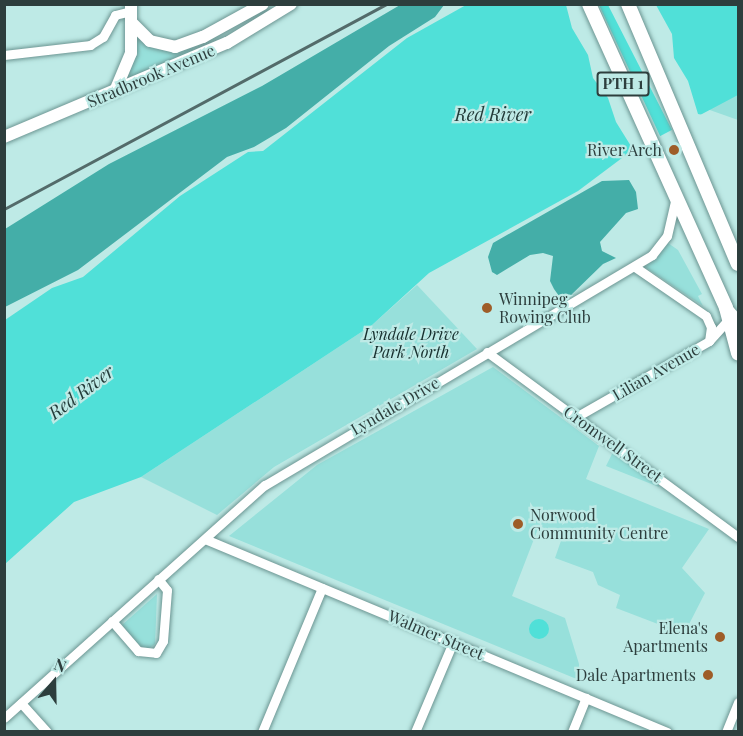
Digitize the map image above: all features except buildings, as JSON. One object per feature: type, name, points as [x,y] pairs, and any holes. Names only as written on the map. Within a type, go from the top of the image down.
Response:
[{"type":"highway","name":"PTH 1","points":[[590,4],[731,316],[738,353]]},
{"type":"highway","name":"PTH 1","points":[[628,4],[738,264]]},
{"type":"main road","name":"Stradbrook Avenue","points":[[132,13],[150,41],[175,47],[203,38],[263,4]]},
{"type":"main road","name":"Stradbrook Avenue","points":[[4,137],[227,43],[291,4]]},
{"type":"main road","points":[[115,90],[131,53],[132,13]]},
{"type":"main road","points":[[723,224],[738,244]]},
{"type":"street","points":[[4,55],[90,45],[103,37],[115,15],[132,13]]},
{"type":"street","name":"Lyndale Drive","points":[[4,718],[265,485],[307,457],[635,267],[666,240],[677,193]]},
{"type":"street","points":[[635,267],[706,316],[711,327],[709,341]]},
{"type":"street","name":"Lilian Avenue","points":[[576,417],[709,341],[731,316]]},
{"type":"street","name":"Cromwell Street","points":[[487,352],[738,537]]},
{"type":"street","name":"Walmer Street","points":[[205,539],[667,732]]},
{"type":"street","points":[[112,621],[138,651],[156,652],[163,641],[167,590],[159,579]]},
{"type":"street","points":[[262,732],[322,588]]},
{"type":"street","points":[[416,732],[453,642]]},
{"type":"street","points":[[572,732],[586,698]]},
{"type":"street","points":[[726,732],[738,702]]},
{"type":"street","points":[[21,703],[47,732]]},
{"type":"green space","points":[[133,24],[150,41],[192,42],[194,58],[115,91]]},
{"type":"green space","points":[[738,95],[738,120],[707,109]]},
{"type":"green space","points":[[668,243],[678,250],[702,294],[698,296],[703,306],[645,267]]},
{"type":"green space","name":"Lyndale Drive Park North","points":[[417,285],[477,349],[274,467],[217,515],[141,477],[372,325]]},
{"type":"green space","points":[[493,367],[599,446],[586,479],[709,529],[682,568],[705,593],[684,634],[616,608],[620,595],[598,585],[593,572],[555,558],[563,535],[539,526],[512,596],[565,618],[579,664],[579,680],[229,536],[317,465]]},
{"type":"green space","points":[[613,452],[659,485],[659,487],[606,466]]},
{"type":"green space","points":[[157,594],[155,644],[148,649],[140,646],[122,625]]},
{"type":"shaded area","points":[[400,5],[444,5],[435,17],[389,46],[286,128],[254,147],[227,157],[78,270],[5,307],[5,229],[109,164],[262,86]]},
{"type":"shaded area","points":[[629,180],[636,192],[638,209],[626,213],[600,242],[602,251],[616,258],[603,264],[568,298],[559,296],[550,281],[553,256],[543,253],[530,255],[497,275],[492,272],[488,257],[493,243],[602,181]]},
{"type":"water","name":"Red River","points":[[466,5],[738,5],[738,95],[630,152],[578,191],[429,273],[372,325],[141,477],[74,502],[5,564],[5,320],[52,288],[83,277],[180,196],[248,152],[263,151],[407,38]]},
{"type":"water","points":[[535,619],[543,619],[549,625],[549,633],[543,639],[535,639],[529,633],[529,625]]},
{"type":"pier","points":[[566,5],[599,5],[661,138],[631,155],[634,151],[616,122],[608,98],[593,78],[588,55],[572,28]]},
{"type":"pier","points":[[608,5],[656,5],[672,34],[674,58],[688,81],[698,114],[703,115],[673,132]]},
{"type":"railway","points":[[4,209],[387,4]]},
{"type":"place","name":"River Arch","points":[[674,150]]},
{"type":"place","name":"Winnipeg Rowing Club","points":[[487,308]]},
{"type":"place","name":"Norwood Community Centre","points":[[518,524]]},
{"type":"place","name":"Elena's Apartments","points":[[720,637]]},
{"type":"place","name":"Dale Apartments","points":[[708,675]]}]
